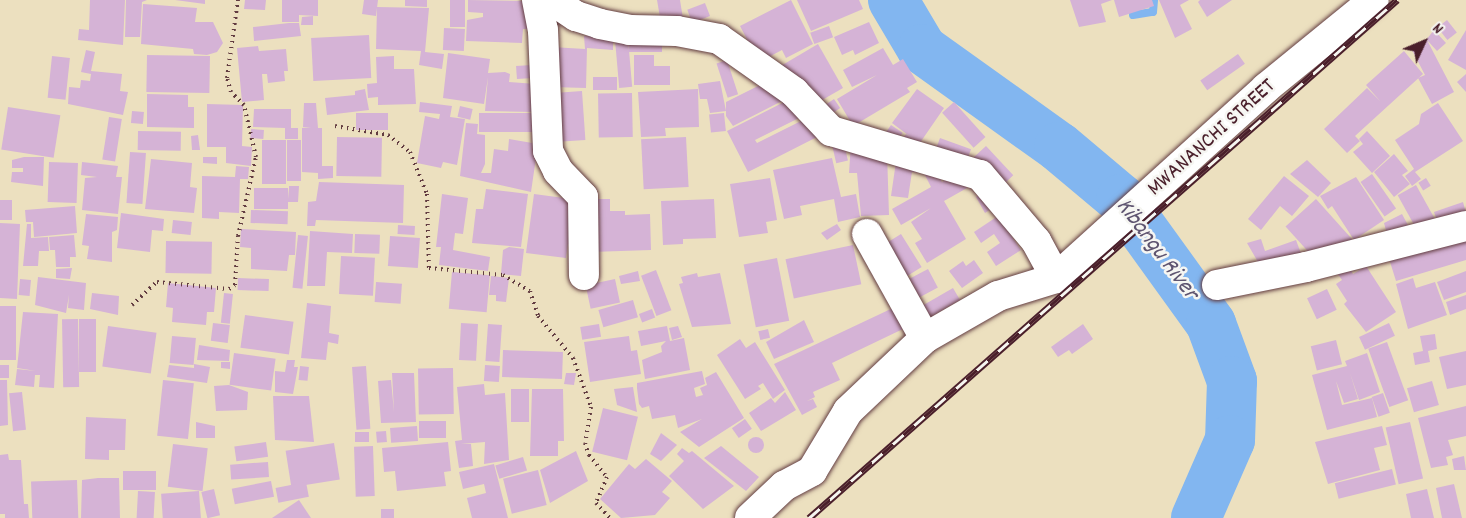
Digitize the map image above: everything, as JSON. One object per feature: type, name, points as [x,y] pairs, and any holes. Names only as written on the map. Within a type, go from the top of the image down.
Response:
[{"type":"street","points":[[537,0],[543,30],[548,151],[558,171],[583,197],[584,275]]},
{"type":"street","points":[[552,0],[576,16],[600,24],[630,30],[677,31],[719,39],[794,92],[831,131],[980,175],[1036,241],[1056,278]]},
{"type":"street","name":"MWANANCHI STREET","points":[[750,518],[784,486],[812,471],[848,411],[925,338],[998,296],[1056,278],[1160,183],[1374,0]]},
{"type":"street","points":[[1217,285],[1306,267],[1466,226]]},
{"type":"street","points":[[867,234],[925,338]]},
{"type":"path","points":[[132,305],[157,282],[229,289],[235,285],[238,236],[256,157],[244,105],[231,92],[227,78],[238,0]]},
{"type":"path","points":[[335,126],[388,135],[410,152],[427,194],[429,268],[503,275],[530,291],[538,316],[573,358],[591,407],[585,443],[589,455],[606,477],[596,503],[610,518]]},
{"type":"building","points":[[90,0],[125,0],[123,45],[78,40],[79,29],[89,30]]},
{"type":"building","points":[[126,0],[147,0],[142,2],[140,37],[125,37]]},
{"type":"building","points":[[175,0],[205,0],[205,4]]},
{"type":"building","points":[[245,0],[266,0],[265,10],[244,9]]},
{"type":"building","points":[[282,0],[318,0],[318,16],[299,15],[299,22],[282,22]]},
{"type":"building","points":[[364,0],[378,0],[376,16],[362,14]]},
{"type":"building","points":[[405,0],[427,0],[427,7],[405,6]]},
{"type":"building","points":[[450,0],[465,0],[465,27],[450,27]]},
{"type":"building","points":[[468,0],[528,1],[527,29],[523,29],[522,43],[466,41],[467,20],[483,17],[483,13],[468,12]]},
{"type":"building","points":[[657,0],[680,0],[684,25],[662,29]]},
{"type":"building","points":[[791,0],[813,44],[786,58],[782,50],[759,62],[740,26]]},
{"type":"building","points":[[797,0],[859,0],[863,9],[811,31]]},
{"type":"building","points":[[1070,0],[1112,0],[1101,4],[1106,22],[1079,27]]},
{"type":"building","points":[[1114,0],[1152,0],[1154,6],[1119,17]]},
{"type":"building","points":[[1159,0],[1189,0],[1180,5],[1192,29],[1175,38]]},
{"type":"building","points":[[1200,0],[1232,0],[1207,17],[1198,2]]},
{"type":"building","points":[[705,3],[710,16],[692,23],[687,10]]},
{"type":"building","points":[[143,4],[197,8],[195,22],[213,22],[223,43],[217,52],[207,55],[194,54],[193,49],[141,44]]},
{"type":"building","points":[[377,7],[429,8],[425,52],[444,54],[442,69],[419,65],[421,51],[376,49]]},
{"type":"building","points":[[313,16],[313,25],[301,25],[302,17]]},
{"type":"building","points":[[1447,20],[1457,33],[1447,40],[1438,27]]},
{"type":"building","points":[[869,22],[879,43],[855,55],[853,50],[842,55],[834,37]]},
{"type":"building","points":[[299,23],[301,36],[254,41],[253,27]]},
{"type":"building","points":[[829,26],[833,37],[814,44],[810,33]]},
{"type":"building","points":[[444,28],[465,29],[464,51],[443,50]]},
{"type":"building","points":[[1434,30],[1446,43],[1437,51],[1427,40],[1454,92],[1432,104],[1418,78],[1425,75],[1411,48],[1426,40]]},
{"type":"building","points":[[1466,30],[1466,70],[1448,60]]},
{"type":"building","points":[[629,33],[662,43],[662,52],[629,52]]},
{"type":"building","points":[[369,35],[371,78],[313,81],[311,38]]},
{"type":"building","points":[[613,35],[613,50],[587,48],[586,88],[551,87],[552,47],[585,49],[584,36]]},
{"type":"building","points":[[628,39],[632,87],[619,88],[615,40]]},
{"type":"building","points":[[818,44],[843,88],[810,107],[779,67]]},
{"type":"building","points":[[258,46],[259,51],[286,49],[288,71],[284,71],[285,81],[268,83],[267,74],[262,74],[264,100],[242,102],[237,48]]},
{"type":"building","points":[[883,48],[893,65],[903,59],[917,82],[907,88],[910,92],[853,126],[837,99],[877,75],[852,87],[843,70]]},
{"type":"building","points":[[86,50],[95,52],[91,71],[122,74],[120,91],[128,92],[123,115],[68,104],[69,87],[80,88],[81,80],[90,81],[91,74],[81,72]]},
{"type":"building","points":[[1404,51],[1423,74],[1355,136],[1360,141],[1347,153],[1324,129],[1367,88],[1380,101],[1366,85]]},
{"type":"building","points":[[448,53],[490,59],[488,73],[505,72],[510,74],[509,82],[536,84],[535,112],[485,111],[488,77],[484,104],[443,98]]},
{"type":"building","points":[[1238,54],[1245,64],[1207,90],[1200,80]]},
{"type":"building","points":[[147,55],[210,56],[209,93],[146,92]]},
{"type":"building","points":[[634,55],[654,55],[654,66],[670,66],[670,85],[634,85]]},
{"type":"building","points":[[52,56],[70,58],[66,100],[48,98]]},
{"type":"building","points":[[394,56],[394,69],[414,69],[416,104],[378,105],[378,97],[368,98],[367,84],[377,83],[376,57]]},
{"type":"building","points":[[727,60],[738,94],[728,98],[717,63]]},
{"type":"building","points":[[532,65],[533,78],[517,79],[516,66]]},
{"type":"building","points":[[1466,74],[1466,92],[1457,82]]},
{"type":"building","points":[[593,77],[617,77],[617,90],[593,90]]},
{"type":"building","points":[[772,79],[782,101],[733,126],[726,116],[726,102]]},
{"type":"building","points":[[720,81],[726,111],[710,113],[707,99],[700,99],[698,84]]},
{"type":"building","points":[[365,89],[369,110],[327,115],[325,98],[355,95],[355,91]]},
{"type":"building","points":[[698,89],[699,127],[665,128],[666,136],[641,137],[638,92]]},
{"type":"building","points":[[917,89],[944,108],[913,153],[899,145],[906,134],[912,138],[892,123]]},
{"type":"building","points":[[582,91],[585,140],[554,142],[551,93]]},
{"type":"building","points":[[632,93],[633,137],[599,138],[598,94]]},
{"type":"building","points":[[147,94],[188,95],[188,107],[194,107],[194,128],[147,127]]},
{"type":"building","points":[[796,96],[805,115],[755,140],[757,143],[807,118],[817,137],[748,172],[727,131]]},
{"type":"building","points":[[834,99],[840,108],[824,119],[817,110]]},
{"type":"building","points":[[420,102],[452,106],[450,117],[465,119],[457,165],[443,162],[441,168],[417,163],[425,116],[439,119],[440,114],[419,112]]},
{"type":"building","points":[[954,102],[985,137],[974,148],[942,113]]},
{"type":"building","points":[[304,103],[316,103],[318,128],[322,128],[322,166],[333,166],[333,178],[318,179],[318,173],[302,172],[302,128],[311,127],[303,127]]},
{"type":"building","points":[[1438,103],[1463,141],[1415,172],[1421,179],[1412,186],[1405,176],[1414,169],[1395,140],[1419,124],[1421,114]]},
{"type":"building","points":[[207,104],[243,105],[242,146],[252,147],[251,166],[226,163],[226,147],[207,147]]},
{"type":"building","points":[[460,106],[473,109],[470,120],[458,117]]},
{"type":"building","points":[[8,107],[60,115],[54,158],[1,149]]},
{"type":"building","points":[[254,109],[291,109],[291,128],[298,128],[298,139],[285,139],[285,128],[253,127]]},
{"type":"building","points":[[132,111],[144,112],[143,124],[131,123]]},
{"type":"building","points":[[356,113],[388,113],[388,130],[356,130]]},
{"type":"building","points":[[479,113],[539,113],[539,132],[479,132]]},
{"type":"building","points":[[724,113],[726,131],[711,132],[709,115]]},
{"type":"building","points":[[109,117],[122,119],[115,162],[102,159]]},
{"type":"building","points":[[466,123],[478,124],[477,134],[485,135],[485,164],[481,173],[491,173],[494,149],[508,151],[509,139],[538,144],[531,192],[460,176]]},
{"type":"building","points":[[891,125],[903,133],[897,141],[885,133]]},
{"type":"building","points":[[251,129],[264,130],[263,139],[250,138]]},
{"type":"building","points":[[138,131],[181,132],[181,151],[138,150]]},
{"type":"building","points":[[1367,131],[1390,156],[1372,173],[1353,152],[1363,144],[1359,139]]},
{"type":"building","points":[[198,135],[200,150],[192,150],[191,136]]},
{"type":"building","points":[[337,137],[382,138],[381,177],[336,176]]},
{"type":"building","points":[[686,137],[689,187],[644,189],[641,139]]},
{"type":"building","points":[[940,138],[971,149],[965,167],[934,156]]},
{"type":"building","points":[[843,139],[848,160],[836,163],[831,142]]},
{"type":"building","points":[[262,140],[286,140],[286,184],[262,184]]},
{"type":"building","points":[[287,140],[301,140],[301,181],[287,181]]},
{"type":"building","points":[[851,143],[887,152],[889,215],[861,216],[857,173],[849,173]]},
{"type":"building","points":[[986,146],[1013,175],[1001,187],[974,158]]},
{"type":"building","points":[[130,152],[146,153],[142,204],[126,203]]},
{"type":"building","points":[[1394,154],[1408,171],[1402,175],[1410,184],[1394,197],[1374,172]]},
{"type":"building","points":[[897,155],[930,160],[942,182],[958,173],[967,188],[944,201],[966,239],[927,263],[915,243],[922,239],[911,222],[931,208],[901,225],[892,209],[931,187],[924,173],[912,172],[908,198],[891,196]]},
{"type":"building","points":[[24,157],[44,157],[43,186],[11,182],[12,172],[23,172],[23,168],[12,168],[12,160]]},
{"type":"building","points":[[203,157],[217,157],[217,164],[203,163]]},
{"type":"building","points":[[832,158],[841,197],[856,194],[860,217],[838,222],[834,199],[800,206],[802,215],[784,219],[773,170]]},
{"type":"building","points":[[151,159],[192,163],[190,187],[197,188],[194,213],[145,209]]},
{"type":"building","points":[[1307,160],[1331,183],[1318,197],[1290,174]]},
{"type":"building","points":[[49,162],[78,163],[77,203],[48,202]]},
{"type":"building","points":[[82,162],[118,166],[116,177],[122,177],[118,214],[82,210],[85,178],[97,177],[81,175]]},
{"type":"building","points":[[236,166],[249,167],[248,179],[240,179],[239,213],[219,212],[219,219],[202,218],[202,176],[235,177]]},
{"type":"building","points":[[1372,174],[1396,208],[1385,216],[1361,182]]},
{"type":"building","points":[[1284,176],[1309,196],[1292,216],[1280,206],[1261,230],[1248,219]]},
{"type":"building","points":[[1356,177],[1384,220],[1354,240],[1332,206],[1328,209],[1320,196]]},
{"type":"building","points":[[770,178],[777,220],[766,222],[768,233],[739,237],[730,184]]},
{"type":"building","points":[[1426,178],[1431,186],[1423,190],[1418,183]]},
{"type":"building","points":[[319,182],[404,185],[403,223],[316,220],[315,226],[307,226],[308,202],[316,201]]},
{"type":"building","points":[[1416,185],[1437,223],[1418,233],[1398,195]]},
{"type":"building","points":[[289,186],[299,186],[298,202],[288,202],[288,209],[254,209],[254,188],[288,188],[289,199]]},
{"type":"building","points":[[486,189],[528,194],[521,247],[472,243],[476,209],[483,209]]},
{"type":"building","points":[[984,192],[994,207],[985,213],[976,197]]},
{"type":"building","points":[[442,194],[468,198],[463,234],[455,233],[453,250],[490,257],[488,271],[439,265],[441,247],[436,247]]},
{"type":"building","points":[[534,194],[579,200],[573,244],[568,244],[566,258],[526,253]]},
{"type":"building","points":[[589,199],[610,199],[610,211],[625,211],[625,215],[650,214],[651,250],[591,252]]},
{"type":"building","points":[[714,199],[716,238],[683,239],[683,244],[663,245],[661,201]]},
{"type":"building","points":[[1316,199],[1352,239],[1322,267],[1286,226]]},
{"type":"building","points":[[0,200],[12,200],[12,220],[0,220]]},
{"type":"building","points":[[1463,202],[1466,213],[1441,231],[1434,212]]},
{"type":"building","points":[[75,206],[77,233],[34,237],[33,222],[26,222],[25,210]]},
{"type":"building","points":[[251,210],[288,211],[288,224],[251,223]]},
{"type":"building","points":[[121,213],[164,219],[163,231],[152,230],[150,252],[117,248]]},
{"type":"building","points":[[86,214],[118,217],[117,230],[112,232],[112,262],[87,259],[89,246],[82,245]]},
{"type":"building","points":[[1402,214],[1409,227],[1388,238],[1384,223]]},
{"type":"building","points":[[998,216],[1021,250],[996,266],[987,252],[1000,243],[994,234],[981,243],[974,232]]},
{"type":"building","points":[[173,220],[192,222],[191,235],[172,233]]},
{"type":"building","points":[[0,223],[20,224],[17,299],[0,298]]},
{"type":"building","points":[[27,224],[31,224],[31,238],[48,237],[49,251],[39,251],[38,266],[23,266]]},
{"type":"building","points":[[837,224],[841,230],[827,240],[821,233]]},
{"type":"building","points":[[398,225],[415,226],[415,235],[398,234]]},
{"type":"building","points":[[1466,227],[1466,260],[1396,281],[1387,252]]},
{"type":"building","points":[[241,229],[296,232],[295,255],[289,255],[287,271],[251,269],[251,248],[240,247]]},
{"type":"building","points":[[310,231],[353,234],[352,253],[327,252],[325,286],[307,286]]},
{"type":"building","points":[[355,234],[380,235],[379,254],[354,253]]},
{"type":"building","points":[[901,234],[922,267],[906,277],[886,244]]},
{"type":"building","points":[[74,235],[76,257],[70,257],[70,267],[56,267],[55,250],[50,250],[49,237]]},
{"type":"building","points":[[298,235],[308,236],[302,289],[292,288]]},
{"type":"building","points":[[390,236],[420,238],[418,268],[388,266]]},
{"type":"building","points":[[1261,239],[1265,251],[1296,240],[1303,259],[1262,269],[1247,243]]},
{"type":"building","points":[[166,241],[212,242],[211,274],[165,273]]},
{"type":"building","points":[[853,245],[861,284],[794,298],[786,259]]},
{"type":"building","points":[[509,247],[524,249],[521,276],[501,274],[503,250]]},
{"type":"building","points":[[341,256],[375,258],[373,296],[339,294]]},
{"type":"building","points":[[777,258],[789,321],[756,327],[744,264]]},
{"type":"building","points":[[974,260],[983,273],[962,288],[949,271],[963,261],[966,266]]},
{"type":"building","points":[[1347,263],[1353,274],[1366,266],[1396,312],[1366,332],[1344,304],[1347,301],[1336,284],[1342,280],[1335,270]]},
{"type":"building","points":[[72,268],[70,279],[56,278],[56,269]]},
{"type":"building","points":[[928,269],[938,288],[919,297],[909,279]]},
{"type":"building","points":[[656,270],[671,310],[656,316],[641,276]]},
{"type":"building","points":[[638,271],[640,281],[621,284],[619,276]]},
{"type":"building","points":[[1466,271],[1466,292],[1444,300],[1437,282]]},
{"type":"building","points":[[452,272],[490,275],[487,312],[449,309]]},
{"type":"building","points":[[697,273],[698,277],[720,273],[731,324],[692,327],[679,284],[683,283],[681,277]]},
{"type":"building","points":[[491,276],[509,278],[506,302],[496,301],[496,295],[489,295]]},
{"type":"building","points":[[38,277],[86,283],[84,310],[68,308],[69,295],[66,313],[35,305]]},
{"type":"building","points":[[238,278],[269,279],[269,291],[238,290]]},
{"type":"building","points":[[1413,278],[1416,288],[1435,282],[1447,315],[1408,329],[1396,284]]},
{"type":"building","points":[[20,279],[31,280],[30,296],[19,295]]},
{"type":"building","points":[[615,279],[620,302],[591,309],[586,285]]},
{"type":"building","points":[[376,282],[402,284],[401,304],[375,302]]},
{"type":"building","points":[[168,283],[216,288],[214,312],[207,312],[206,325],[172,322],[173,308],[166,307]]},
{"type":"building","points":[[953,288],[960,300],[930,318],[923,306]]},
{"type":"building","points":[[1327,289],[1337,310],[1317,319],[1307,298]]},
{"type":"building","points":[[92,293],[119,296],[118,315],[90,309]]},
{"type":"building","points":[[224,293],[233,294],[230,324],[221,323]]},
{"type":"building","points":[[1466,295],[1466,309],[1450,315],[1446,302]]},
{"type":"building","points":[[633,300],[638,317],[603,327],[598,310]]},
{"type":"building","points":[[307,303],[331,306],[329,333],[339,335],[338,344],[328,342],[326,360],[301,358]]},
{"type":"building","points":[[0,306],[16,306],[16,360],[0,360]]},
{"type":"building","points":[[895,307],[905,328],[832,363],[840,380],[813,392],[815,397],[807,401],[813,399],[817,407],[802,415],[774,364]]},
{"type":"building","points":[[652,309],[655,317],[642,322],[639,314]]},
{"type":"building","points":[[23,312],[58,314],[54,388],[39,387],[40,375],[35,375],[34,387],[15,385],[17,369],[36,371],[17,368]]},
{"type":"building","points":[[245,315],[294,322],[289,354],[240,348]]},
{"type":"building","points":[[62,319],[78,319],[79,387],[63,387]]},
{"type":"building","points":[[79,319],[96,319],[96,372],[79,372]]},
{"type":"building","points":[[804,320],[814,342],[774,359],[766,342]]},
{"type":"building","points":[[213,323],[230,325],[228,343],[211,341]]},
{"type":"building","points":[[461,323],[478,324],[476,361],[459,360]]},
{"type":"building","points":[[1389,323],[1395,336],[1365,350],[1359,337]]},
{"type":"building","points":[[488,324],[502,325],[499,362],[485,361]]},
{"type":"building","points":[[599,324],[601,337],[582,340],[580,327]]},
{"type":"building","points":[[1083,324],[1093,339],[1072,354],[1069,350],[1058,357],[1051,347]]},
{"type":"building","points":[[108,326],[157,333],[151,373],[102,367]]},
{"type":"building","points":[[667,326],[670,341],[684,338],[690,370],[645,379],[642,360],[662,352],[661,346],[666,341],[641,346],[638,331]]},
{"type":"building","points":[[678,326],[682,337],[672,340],[669,328]]},
{"type":"building","points":[[768,329],[770,338],[760,340],[758,331]]},
{"type":"building","points":[[1435,334],[1437,349],[1428,351],[1430,362],[1415,365],[1413,353],[1423,351],[1420,336]]},
{"type":"building","points":[[172,336],[196,338],[194,365],[170,363]]},
{"type":"building","points":[[629,336],[631,351],[637,350],[641,374],[590,382],[584,342]]},
{"type":"building","points":[[740,339],[746,348],[755,342],[785,390],[773,399],[763,383],[758,386],[761,389],[745,399],[717,355]]},
{"type":"building","points":[[1336,340],[1342,364],[1317,371],[1311,346]]},
{"type":"building","points":[[1387,342],[1408,400],[1389,407],[1368,349]]},
{"type":"building","points":[[199,345],[230,350],[229,361],[197,360]]},
{"type":"building","points":[[503,350],[563,352],[562,379],[502,377]]},
{"type":"building","points":[[1466,351],[1466,385],[1447,389],[1439,357]]},
{"type":"building","points":[[234,353],[276,359],[271,391],[230,385]]},
{"type":"building","points":[[1367,353],[1380,392],[1359,400],[1350,373],[1358,399],[1344,403],[1336,381],[1342,405],[1372,398],[1377,417],[1327,430],[1312,375],[1347,366],[1345,361]]},
{"type":"building","points":[[287,360],[295,360],[294,367],[298,367],[293,394],[275,392],[275,371],[285,372]]},
{"type":"building","points":[[221,362],[230,362],[230,369],[221,368]]},
{"type":"building","points":[[194,364],[210,367],[207,383],[167,377],[169,365],[194,368]]},
{"type":"building","points":[[0,365],[9,365],[9,378],[0,378]]},
{"type":"building","points":[[485,365],[500,366],[499,382],[484,381]]},
{"type":"building","points":[[300,366],[309,367],[307,381],[299,380]]},
{"type":"building","points":[[366,366],[370,429],[356,430],[352,367]]},
{"type":"building","points":[[453,368],[454,414],[419,415],[418,369]]},
{"type":"building","points":[[702,371],[705,384],[694,388],[696,397],[703,395],[700,388],[707,385],[705,378],[716,372],[744,418],[699,447],[680,432],[702,419],[678,428],[675,415],[652,419],[649,406],[642,408],[639,404],[637,383]]},
{"type":"building","points":[[392,373],[414,373],[416,422],[381,423],[378,381],[391,380],[394,412]]},
{"type":"building","points":[[566,373],[576,373],[574,385],[564,384]]},
{"type":"building","points":[[0,380],[7,380],[8,425],[0,426]]},
{"type":"building","points":[[163,380],[194,383],[188,439],[157,436]]},
{"type":"building","points":[[1432,381],[1439,405],[1414,412],[1407,388]]},
{"type":"building","points":[[484,384],[485,395],[505,393],[509,460],[484,464],[485,442],[461,444],[471,444],[473,466],[459,468],[455,441],[462,440],[457,387]]},
{"type":"building","points":[[229,385],[248,392],[247,410],[216,411],[214,386]]},
{"type":"building","points":[[633,387],[637,412],[617,405],[614,389]]},
{"type":"building","points":[[511,389],[529,389],[529,422],[511,422]]},
{"type":"building","points":[[532,389],[563,389],[564,441],[558,441],[558,456],[530,456]]},
{"type":"building","points":[[22,392],[26,430],[13,431],[9,393]]},
{"type":"building","points":[[785,392],[796,410],[761,431],[749,413],[771,398],[775,403]]},
{"type":"building","points":[[1383,393],[1390,413],[1378,417],[1372,397]]},
{"type":"building","points":[[273,396],[309,396],[314,442],[275,440]]},
{"type":"building","points":[[1466,406],[1466,436],[1448,440],[1453,455],[1446,457],[1448,465],[1431,468],[1418,418]]},
{"type":"building","points":[[603,408],[638,417],[627,460],[592,452]]},
{"type":"building","points":[[86,417],[126,419],[125,450],[109,450],[109,460],[85,459]]},
{"type":"building","points":[[745,419],[752,429],[739,438],[732,428]]},
{"type":"building","points":[[419,421],[446,421],[446,438],[419,438]]},
{"type":"building","points":[[196,422],[215,426],[215,438],[196,438]]},
{"type":"building","points":[[1410,422],[1423,479],[1399,484],[1386,428]]},
{"type":"building","points":[[417,426],[418,441],[391,443],[390,428]]},
{"type":"building","points":[[1382,426],[1387,445],[1374,448],[1380,470],[1328,484],[1315,442]]},
{"type":"building","points":[[386,431],[387,442],[377,443],[376,432]]},
{"type":"building","points":[[355,432],[369,432],[369,442],[355,442]]},
{"type":"building","points":[[661,433],[677,445],[661,461],[650,454]]},
{"type":"building","points":[[756,437],[764,445],[756,453],[748,445]]},
{"type":"building","points":[[266,442],[268,457],[236,461],[234,446]]},
{"type":"building","points":[[448,442],[451,471],[444,472],[446,486],[397,491],[395,471],[384,472],[382,448]]},
{"type":"building","points":[[334,443],[340,480],[291,487],[286,451]]},
{"type":"building","points":[[173,444],[208,448],[202,491],[168,487]]},
{"type":"building","points":[[373,446],[375,496],[356,497],[354,447]]},
{"type":"building","points":[[721,446],[759,477],[746,491],[704,458]]},
{"type":"building","points":[[682,448],[689,453],[692,451],[734,486],[703,509],[669,476],[684,461],[677,454]]},
{"type":"building","points":[[576,451],[588,481],[550,503],[540,470]]},
{"type":"building","points":[[8,454],[9,460],[21,460],[24,504],[28,504],[29,518],[5,518],[5,514],[0,514],[0,455]]},
{"type":"building","points":[[1464,456],[1466,470],[1454,470],[1452,459]]},
{"type":"building","points":[[523,457],[527,470],[499,479],[495,465]]},
{"type":"building","points":[[646,459],[672,481],[662,492],[670,498],[655,515],[621,518],[600,499],[629,464],[635,469]]},
{"type":"building","points":[[268,462],[269,477],[231,480],[230,465]]},
{"type":"building","points":[[494,464],[508,518],[472,518],[467,498],[486,493],[484,484],[463,489],[459,472]]},
{"type":"building","points":[[1392,469],[1396,485],[1339,499],[1335,483]]},
{"type":"building","points":[[538,470],[547,505],[512,514],[503,479]]},
{"type":"building","points":[[123,471],[156,471],[156,490],[123,490]]},
{"type":"building","points":[[119,478],[120,518],[81,518],[82,480]]},
{"type":"building","points":[[77,480],[78,518],[32,518],[31,482]]},
{"type":"building","points":[[271,481],[274,497],[235,504],[232,489]]},
{"type":"building","points":[[306,482],[309,497],[278,503],[276,488]]},
{"type":"building","points":[[1454,484],[1462,518],[1442,518],[1436,488]]},
{"type":"building","points":[[214,489],[220,515],[207,518],[201,492]]},
{"type":"building","points":[[1427,489],[1434,518],[1411,518],[1406,494]]},
{"type":"building","points":[[138,491],[155,492],[154,518],[137,518]]},
{"type":"building","points":[[199,491],[201,518],[163,518],[161,494]]},
{"type":"building","points":[[299,500],[311,518],[272,518]]},
{"type":"building","points":[[381,509],[394,509],[394,518],[381,518]]},
{"type":"waterway","name":"Kibangu River","points":[[893,0],[922,49],[1059,147],[1121,199],[1211,324],[1232,381],[1230,440],[1196,518]]},
{"type":"waterway","points":[[1133,15],[1153,12],[1154,0]]},
{"type":"railway","points":[[809,518],[1397,0]]}]
